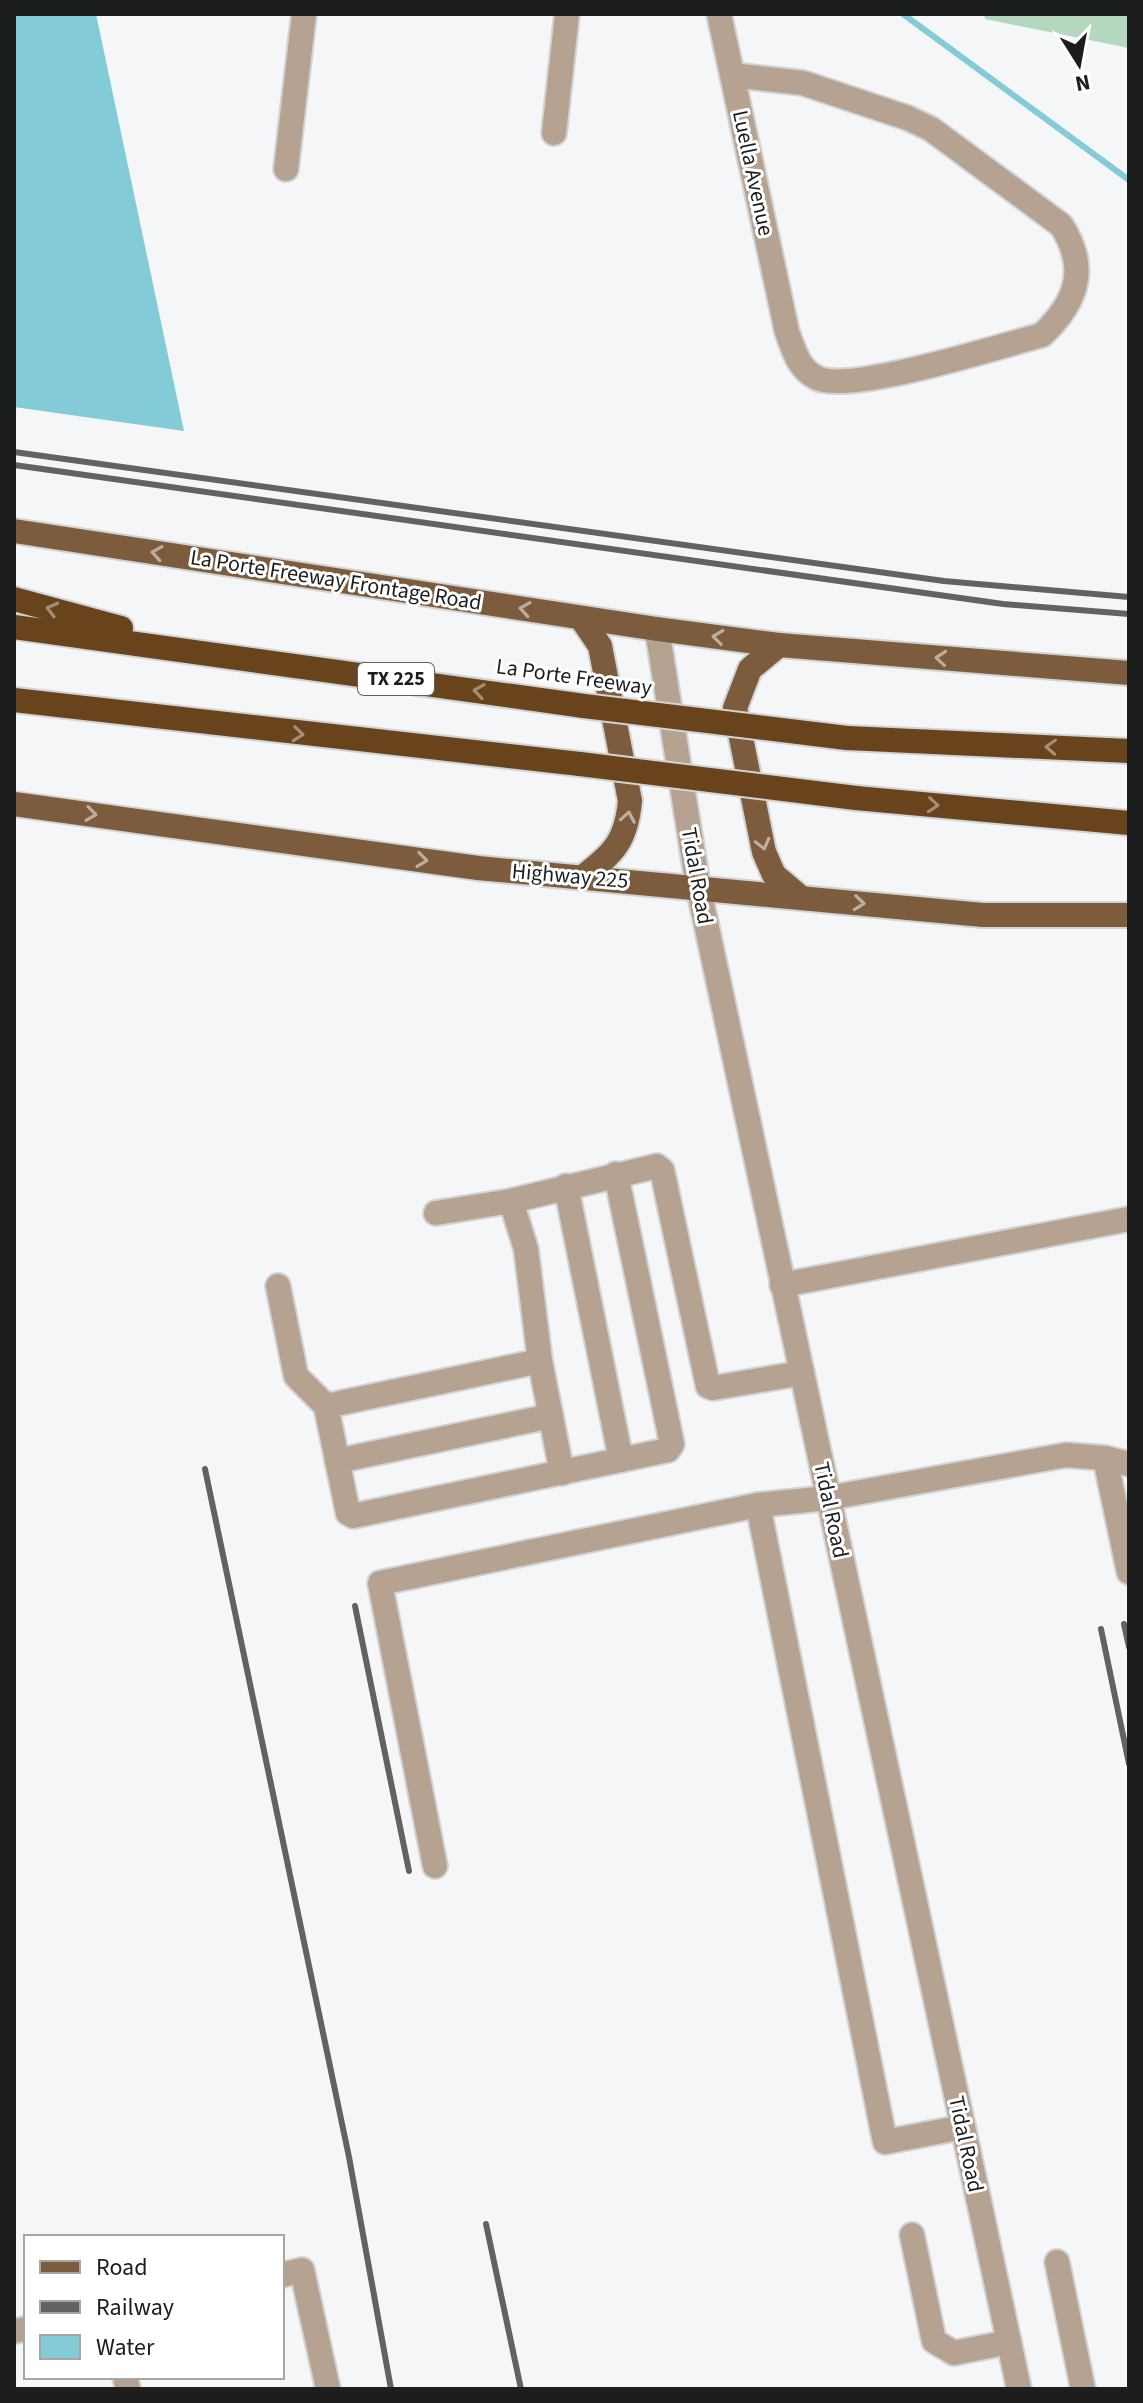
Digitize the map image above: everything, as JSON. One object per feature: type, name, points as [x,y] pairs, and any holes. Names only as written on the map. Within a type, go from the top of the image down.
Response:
[{"type":"highway","points":[[14,599],[208,652]]},
{"type":"highway","name":"La Porte Freeway","points":[[14,627],[584,706],[847,738],[1129,751]]},
{"type":"highway","points":[[14,700],[856,798],[1129,823]]},
{"type":"highway","points":[[14,711],[220,725]]},
{"type":"main road","name":"La Porte Freeway Frontage Road","points":[[14,531],[657,629]]},
{"type":"main road","points":[[581,618],[600,646],[630,801],[628,826],[615,852],[583,877]]},
{"type":"main road","points":[[657,629],[779,645],[1129,673]]},
{"type":"main road","points":[[779,645],[750,669],[735,708],[764,852],[774,875],[800,897]]},
{"type":"main road","name":"Highway 225","points":[[14,804],[478,868],[698,886],[983,915],[1129,915]]},
{"type":"street","points":[[286,169],[304,14]]},
{"type":"street","points":[[554,133],[567,14]]},
{"type":"street","name":"Luella Avenue","points":[[719,14],[732,75],[787,332],[800,365],[818,378],[837,382],[860,381],[1042,335],[1062,315],[1073,291],[1078,266],[1074,245],[1061,225],[931,129],[803,83],[732,75]]},
{"type":"street","name":"Tidal Road","points":[[657,629],[698,886],[1019,2389]]},
{"type":"street","points":[[436,1213],[511,1201],[657,1166],[662,1170],[708,1386],[713,1388],[802,1373]]},
{"type":"street","points":[[278,1286],[296,1376],[326,1406],[348,1513],[353,1516],[668,1450],[672,1444],[616,1174]]},
{"type":"street","points":[[566,1186],[621,1460]]},
{"type":"street","points":[[511,1201],[526,1249],[540,1361],[562,1473]]},
{"type":"street","points":[[782,1285],[1129,1219]]},
{"type":"street","points":[[326,1406],[540,1361]]},
{"type":"street","points":[[337,1461],[551,1416]]},
{"type":"street","points":[[435,1866],[380,1583],[758,1505],[828,1498],[1012,1463],[1066,1455],[1105,1458],[1129,1464]]},
{"type":"street","points":[[1105,1458],[1129,1572]]},
{"type":"street","points":[[758,1505],[885,2142],[963,2127]]},
{"type":"street","points":[[912,2235],[934,2341],[954,2353],[1009,2342]]},
{"type":"street","points":[[1057,2262],[1083,2389]]},
{"type":"street","points":[[284,2274],[302,2270],[328,2389]]},
{"type":"green space","points":[[984,14],[1129,14],[1129,48],[985,19]]},
{"type":"water","points":[[14,14],[96,14],[184,431],[14,407]]},
{"type":"waterway","points":[[903,14],[1129,180]]},
{"type":"railway","points":[[14,452],[944,581],[1129,597]]},
{"type":"railway","points":[[14,465],[1003,604],[1129,614]]},
{"type":"railway","points":[[205,1469],[349,2157],[391,2389]]},
{"type":"railway","points":[[355,1606],[409,1871]]},
{"type":"railway","points":[[1124,1624],[1129,1647]]},
{"type":"railway","points":[[1101,1629],[1129,1764]]},
{"type":"railway","points":[[486,2224],[521,2389]]}]
